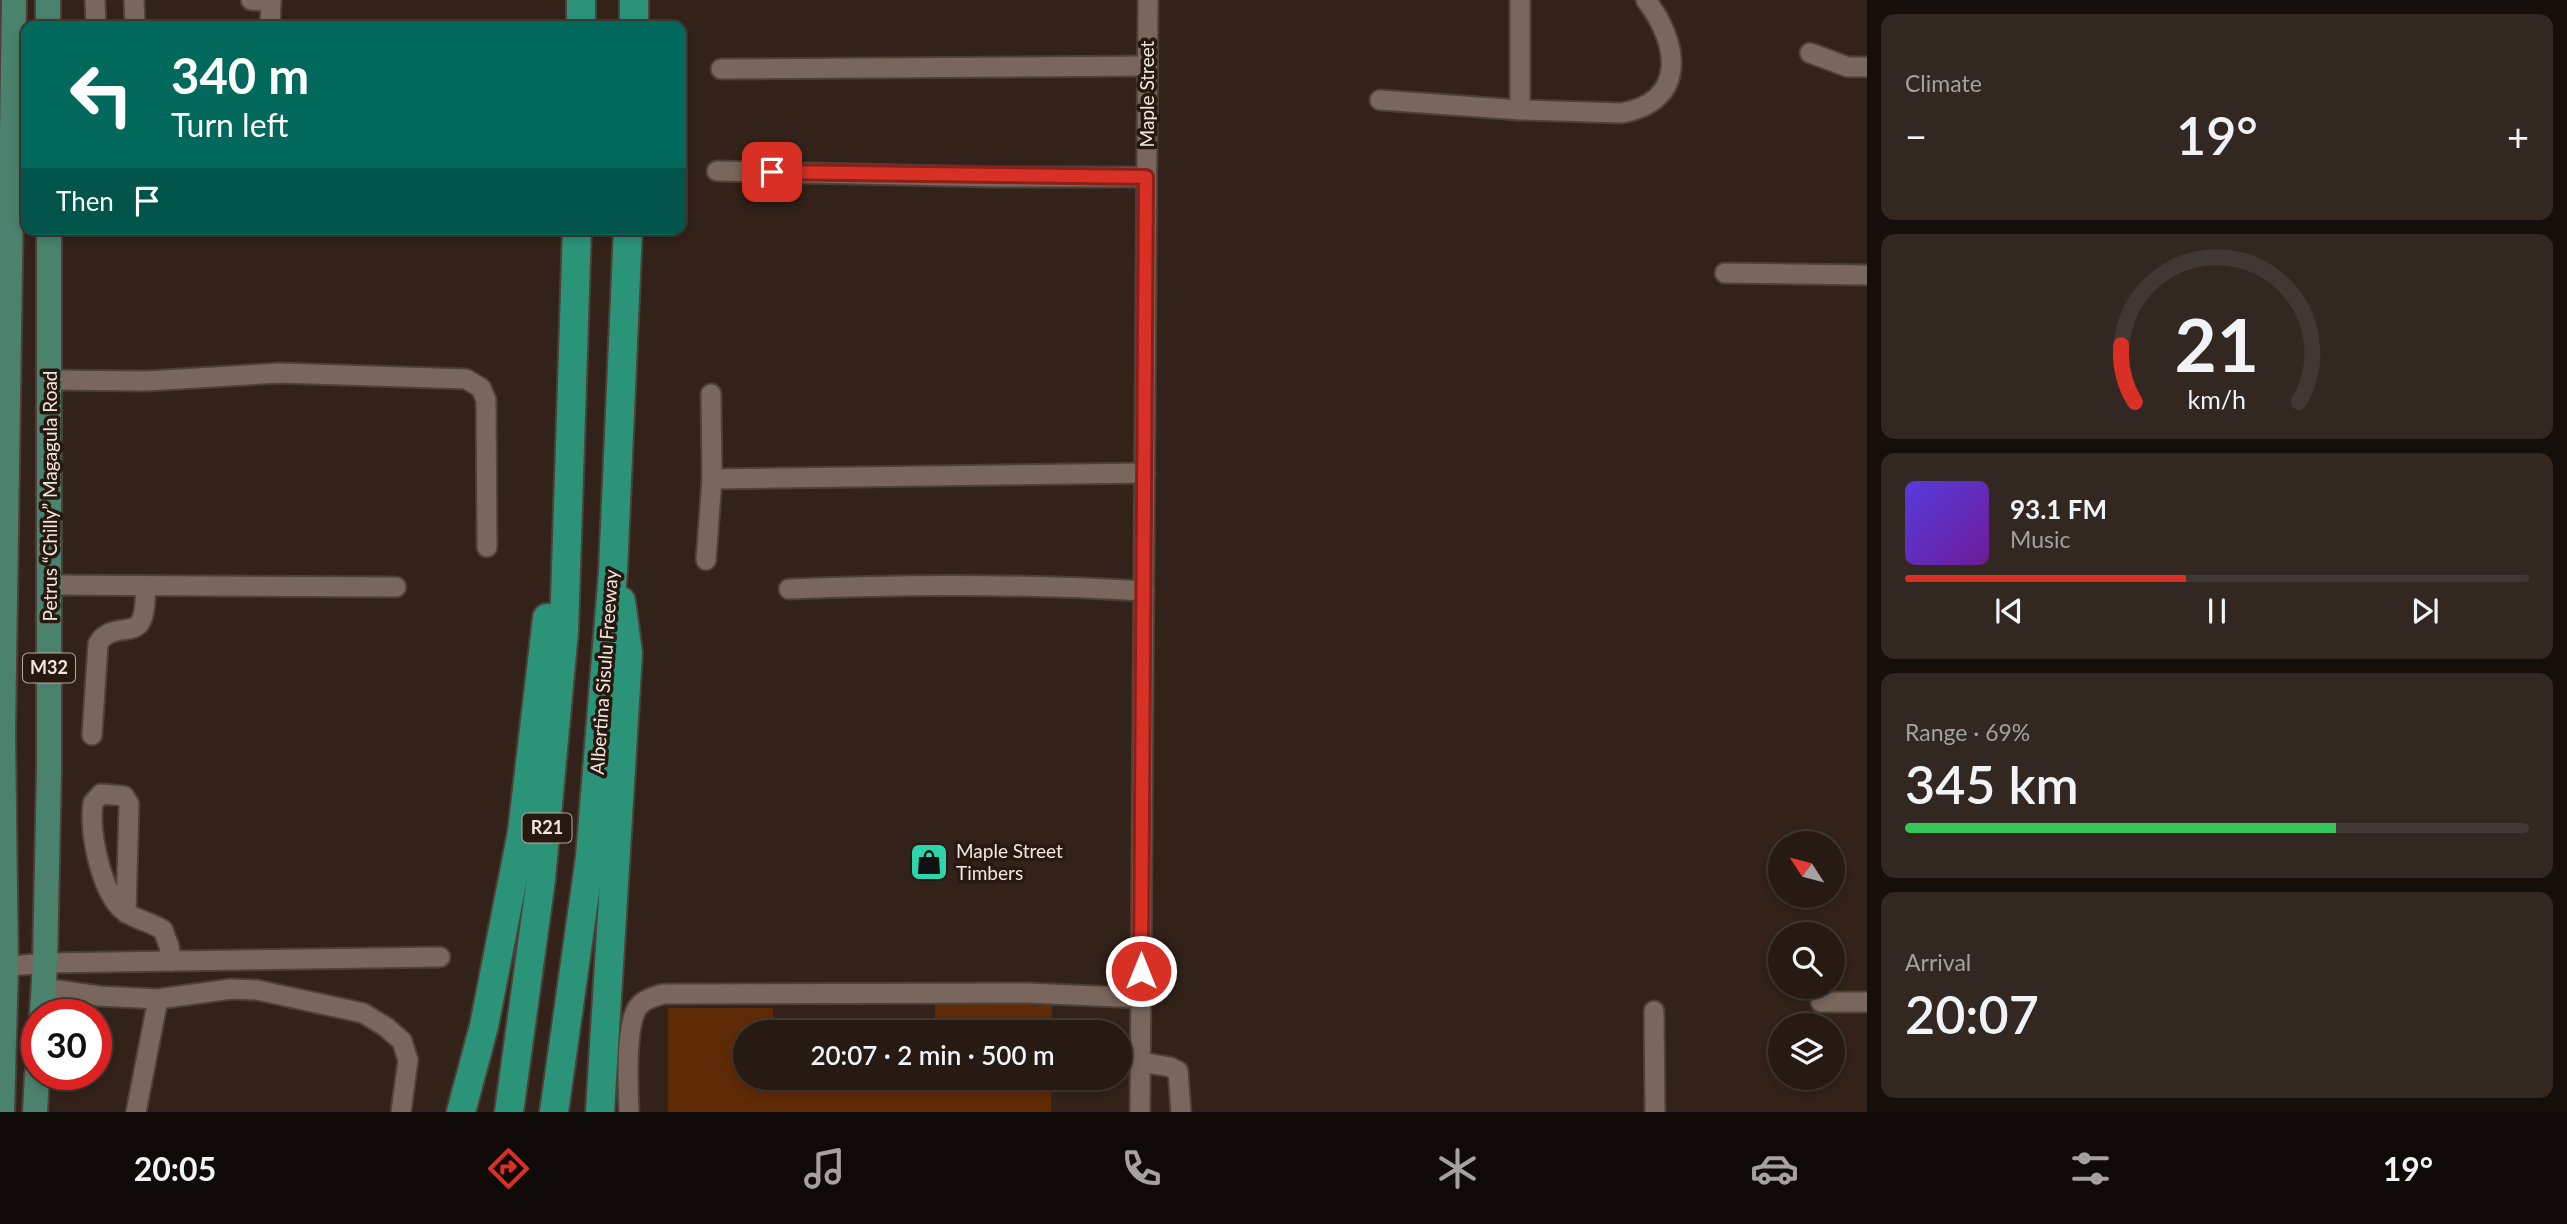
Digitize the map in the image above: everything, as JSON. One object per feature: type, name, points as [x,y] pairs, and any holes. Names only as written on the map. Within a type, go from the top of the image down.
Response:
[{"type":"highway","points":[[581,0],[581,21]]},
{"type":"highway","points":[[634,21],[635,0]]},
{"type":"highway","name":"R21","points":[[509,1112],[541,879],[564,644],[577,235]]},
{"type":"highway","name":"Albertina Sisulu Freeway","points":[[554,1112],[590,857],[612,571],[628,235]]},
{"type":"highway","points":[[461,1112],[484,1026],[504,931],[524,820],[546,620],[556,572],[567,541]]},
{"type":"highway","points":[[600,1112],[628,653],[626,625],[612,571]]},
{"type":"main road","name":"M32","points":[[2,1112],[7,57],[14,0]]},
{"type":"main road","points":[[48,0],[48,21]]},
{"type":"main road","name":"Petrus “Chilly” Magagula Road","points":[[42,999],[50,769],[49,235]]},
{"type":"main road","points":[[35,1112],[36,1090]]},
{"type":"street","points":[[95,0],[96,21]]},
{"type":"street","points":[[134,0],[135,21]]},
{"type":"street","name":"Maple Street","points":[[1140,1112],[1148,0]]},
{"type":"street","points":[[1520,0],[1520,110]]},
{"type":"street","points":[[1380,100],[1520,110],[1622,113],[1637,110],[1652,104],[1663,93],[1672,65],[1671,49],[1665,32],[1646,0]]},
{"type":"street","points":[[264,1],[269,21]]},
{"type":"street","points":[[1810,53],[1848,67],[1867,67]]},
{"type":"street","points":[[722,69],[1147,66]]},
{"type":"street","points":[[717,171],[994,177],[1146,177]]},
{"type":"street","points":[[1725,274],[1867,275]]},
{"type":"street","points":[[50,380],[146,381],[279,373],[466,379],[481,388],[486,400],[487,547]]},
{"type":"street","points":[[706,560],[712,479],[711,394]]},
{"type":"street","points":[[712,479],[1144,472]]},
{"type":"street","points":[[789,589],[889,584],[1065,586],[1144,591]]},
{"type":"street","points":[[49,585],[396,587]]},
{"type":"street","points":[[92,735],[98,644],[108,632],[136,627],[144,612],[146,586]]},
{"type":"street","points":[[126,913],[128,799],[119,794],[101,794],[96,798],[92,811],[97,855],[112,896],[126,913],[163,930],[171,961]]},
{"type":"street","points":[[3,967],[45,963],[440,957]]},
{"type":"street","points":[[43,988],[99,996],[158,999],[231,989],[257,990],[363,1013],[402,1041],[408,1060],[401,1112]]},
{"type":"street","points":[[629,1112],[628,1071],[634,1017],[645,1001],[663,994],[1027,993],[1141,998]]},
{"type":"street","points":[[136,1112],[158,999]]},
{"type":"street","points":[[1821,1002],[1867,1002]]},
{"type":"street","points":[[1654,1011],[1655,1112]]},
{"type":"street","points":[[1141,1062],[1178,1071],[1181,1112]]},
{"type":"building","points":[[935,1001],[1052,1002],[1052,1020],[935,1020]]},
{"type":"building","points":[[668,1008],[773,1008],[773,1020],[733,1020],[733,1090],[1052,1090],[1051,1112],[668,1112]]},
{"type":"place","name":"Maple Street Timbers","points":[[929,862]]},
{"type":"route","points":[[772,172],[1146,177],[1141,971]]}]
